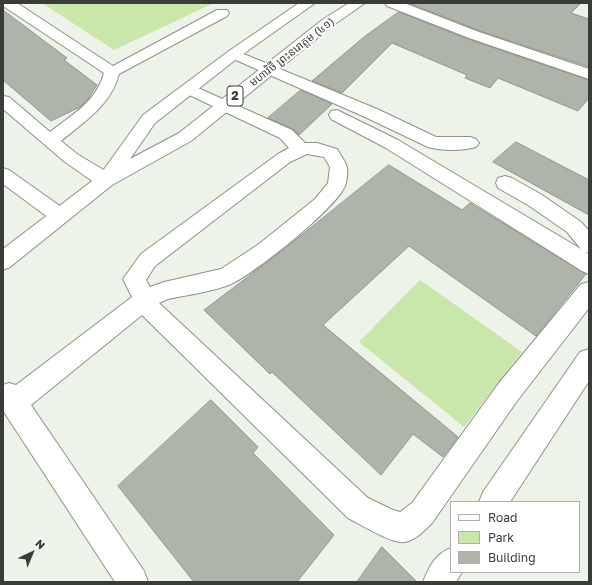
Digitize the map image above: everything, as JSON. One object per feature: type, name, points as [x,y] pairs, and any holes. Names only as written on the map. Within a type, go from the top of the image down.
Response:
[{"type":"main road","points":[[8,3],[112,72]]},
{"type":"main road","name":"មហាវិថី ព្រះនរោត្តម (៤១)","points":[[105,180],[149,119],[234,54],[308,3]]},
{"type":"main road","points":[[392,3],[474,35],[589,74]]},
{"type":"main road","name":"មហាវិថី ព្រះនរោត្តម (៤១)","points":[[3,261],[105,180],[185,137],[327,23],[355,4]]},
{"type":"main road","points":[[51,140],[96,104],[108,87],[112,72],[222,13]]},
{"type":"main road","points":[[234,54],[371,112],[434,144],[470,144]]},
{"type":"main road","points":[[189,89],[286,134],[300,150]]},
{"type":"main road","points":[[3,101],[72,158],[105,180]]},
{"type":"main road","points":[[337,115],[392,144],[589,265]]},
{"type":"main road","points":[[133,582],[11,399],[146,300],[164,291],[226,277],[266,250],[322,204],[338,184],[339,167],[331,154],[314,148],[300,150],[284,158],[148,260],[134,279],[146,300],[152,311],[358,508],[389,524],[404,528],[422,514],[508,392],[589,291]]},
{"type":"main road","points":[[3,175],[60,216]]},
{"type":"main road","points":[[505,183],[535,200],[574,227],[589,245]]},
{"type":"main road","points":[[494,501],[589,360]]},
{"type":"main road","points":[[438,582],[450,564]]},
{"type":"green space","points":[[42,3],[214,3],[114,50]]},
{"type":"green space","points":[[420,280],[522,352],[464,427],[359,342]]},
{"type":"building","points":[[581,3],[571,13],[589,19],[589,67],[480,31],[411,4]]},
{"type":"building","points":[[3,10],[67,58],[64,60],[97,85],[88,99],[80,107],[51,121],[3,80]]},
{"type":"building","points":[[399,12],[468,39],[589,80],[589,98],[578,111],[498,78],[490,88],[465,78],[467,75],[392,43],[342,93],[312,81],[364,37]]},
{"type":"building","points":[[301,90],[332,104],[299,135],[293,129],[268,118]]},
{"type":"building","points":[[516,142],[589,180],[589,215],[493,162]]},
{"type":"building","points":[[389,165],[462,210],[470,203],[586,274],[536,336],[409,246],[323,325],[458,437],[443,457],[413,434],[381,475],[272,372],[270,374],[204,310],[278,254]]},
{"type":"building","points":[[211,400],[258,447],[253,453],[334,535],[297,582],[194,582],[118,486]]},
{"type":"building","points":[[382,547],[417,582],[357,582]]}]
